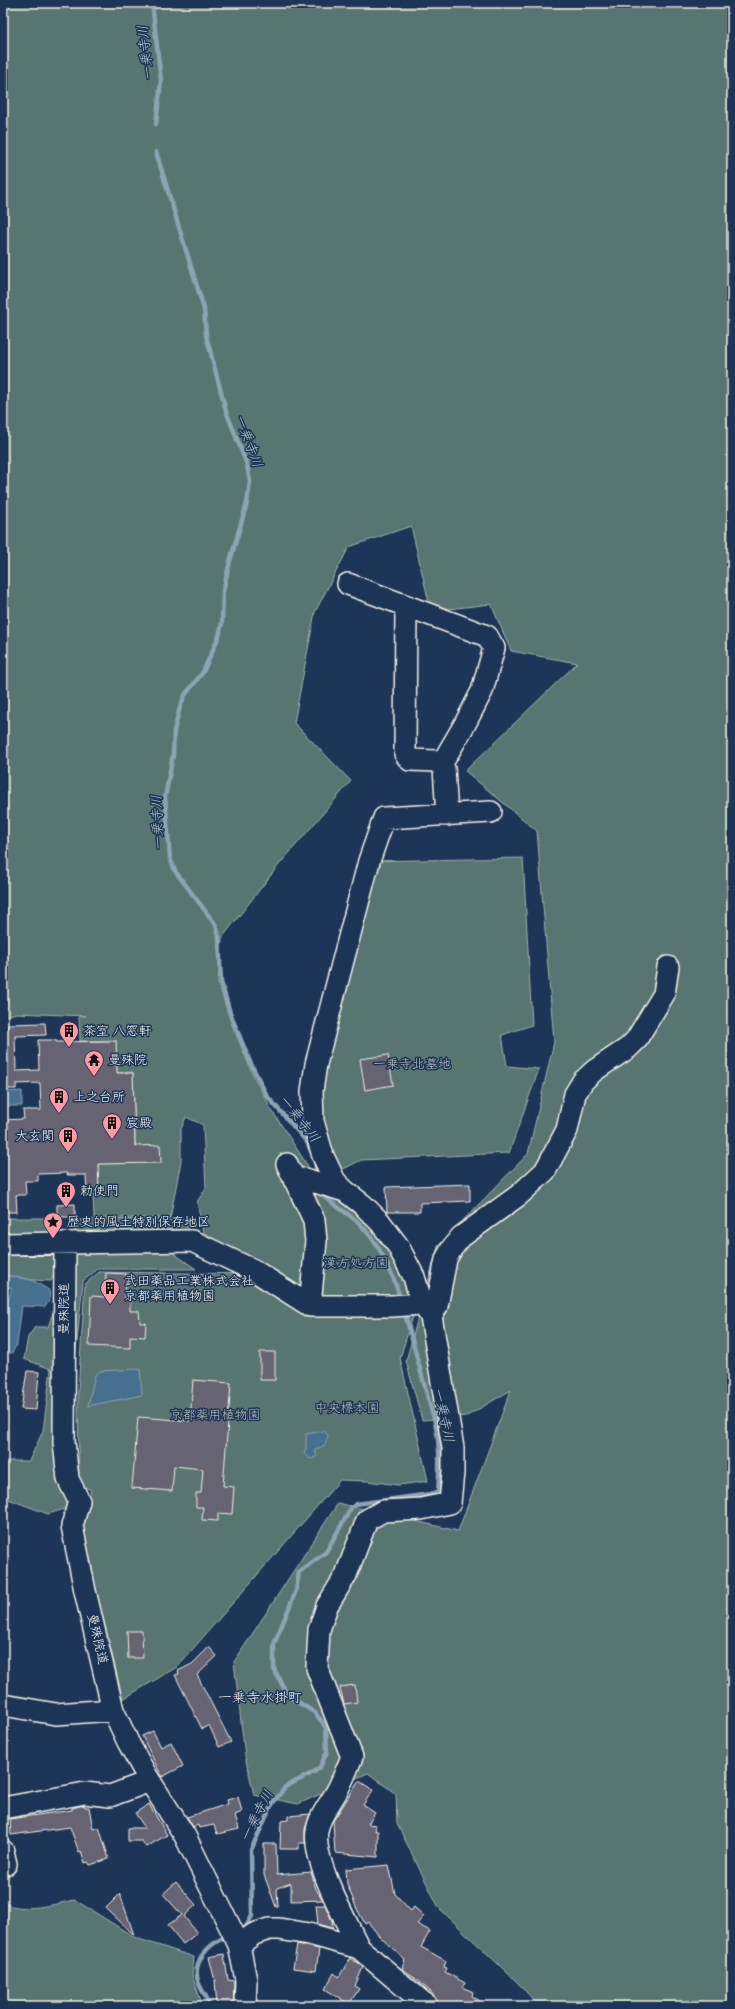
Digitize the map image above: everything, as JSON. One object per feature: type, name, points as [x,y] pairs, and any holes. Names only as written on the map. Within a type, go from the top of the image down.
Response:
[{"type":"street","points":[[348,584],[487,636],[494,648],[482,691],[441,765]]},
{"type":"street","points":[[406,606],[405,754],[410,760],[436,761],[444,768],[447,814]]},
{"type":"street","points":[[427,2006],[359,1948],[319,1862],[316,1844],[317,1831],[324,1812],[337,1791],[352,1757],[317,1668],[319,1630],[327,1606],[346,1575],[367,1520],[383,1511],[421,1509],[450,1503],[453,1448],[426,1310],[414,1278],[398,1246],[380,1222],[335,1181],[323,1156],[313,1121],[312,1091],[316,1064],[369,861],[384,818],[491,812]]},
{"type":"street","points":[[3,1244],[192,1241],[255,1271],[310,1306],[392,1306],[426,1310],[436,1306],[446,1259],[452,1248],[461,1237],[513,1200],[545,1171],[567,1130],[575,1094],[583,1081],[595,1070],[628,1048],[636,1040],[664,994],[668,967]]},
{"type":"street","points":[[310,1306],[316,1241],[314,1220],[295,1174],[325,1186],[345,1191]]},
{"type":"street","name":"曼殊院道","points":[[65,1244],[64,1442],[68,1479],[79,1501],[72,1526],[85,1591],[113,1710],[128,1742],[150,1781],[185,1836],[238,1943],[246,1980],[245,2006]]},
{"type":"street","points":[[3,1705],[56,1714],[113,1710]]},
{"type":"street","points":[[3,1808],[84,1793],[110,1796],[150,1781]]},
{"type":"street","points":[[238,1943],[254,1934],[269,1929],[279,1929],[309,1934],[359,1948]]},
{"type":"green space","points":[[3,3],[732,3],[732,2006],[539,2006],[518,1983],[439,1908],[397,1824],[396,1794],[368,1773],[298,1804],[254,1795],[245,1756],[234,1662],[338,1503],[458,1531],[511,1390],[467,1416],[422,1420],[406,1361],[438,1246],[528,1154],[554,1042],[537,831],[465,771],[577,663],[511,651],[491,604],[431,611],[411,526],[349,547],[315,612],[294,723],[351,781],[278,866],[222,938],[218,982],[230,1020],[253,1075],[271,1109],[311,1171],[312,1229],[307,1287],[297,1290],[203,1232],[197,1202],[206,1188],[203,1125],[186,1117],[181,1129],[181,1161],[170,1218],[94,1218],[93,1194],[99,1194],[98,1164],[136,1163],[133,1072],[117,1073],[116,1040],[80,1041],[79,1016],[86,1016],[16,1013],[3,1017]]},
{"type":"green space","name":"一乗寺北墓地","points":[[523,858],[532,1025],[502,1035],[507,1066],[539,1069],[509,1153],[361,1160],[332,1175],[312,1091],[369,861]]},
{"type":"green space","name":"漢方処方園","points":[[312,1193],[329,1193],[378,1232],[415,1298],[318,1298]]},
{"type":"green space","points":[[3,1218],[56,1218],[57,1237],[3,1236]]},
{"type":"green space","points":[[187,1219],[188,1236],[75,1237],[75,1220]]},
{"type":"green space","points":[[3,1249],[57,1252],[55,1273],[51,1281],[33,1280],[3,1275]]},
{"type":"green space","points":[[172,1252],[196,1269],[98,1269],[83,1281],[75,1362],[76,1471],[68,1508],[48,1514],[3,1497],[3,1461],[29,1461],[43,1431],[51,1369],[24,1359],[28,1337],[35,1327],[48,1327],[73,1254]]},
{"type":"green space","name":"京都薬用植物園","points":[[99,1272],[254,1274],[307,1311],[414,1313],[400,1358],[428,1481],[399,1485],[367,1481],[340,1480],[177,1667],[123,1699],[80,1523],[91,1490],[79,1484],[78,1392],[85,1284]]},
{"type":"green space","points":[[75,1900],[136,1938],[194,1957],[192,1976],[203,2006],[3,2006],[3,1902],[11,1906],[29,1908],[48,1906]]},
{"type":"water","points":[[22,1091],[22,1106],[3,1106],[3,1092]]},
{"type":"water","points":[[3,1275],[32,1280],[49,1290],[50,1299],[45,1307],[22,1306],[17,1344],[12,1353],[3,1353],[3,1318],[11,1287],[3,1288]]},
{"type":"water","points":[[140,1369],[142,1395],[88,1406],[95,1375],[100,1371]]},
{"type":"water","points":[[324,1431],[328,1435],[325,1445],[315,1450],[317,1456],[311,1459],[304,1454],[306,1448],[306,1434]]},
{"type":"building","points":[[45,1023],[46,1035],[15,1036],[16,1071],[39,1070],[38,1040],[56,1040],[56,1042],[116,1041],[117,1073],[133,1073],[135,1146],[160,1145],[161,1163],[98,1164],[99,1193],[87,1194],[86,1175],[67,1175],[67,1173],[38,1174],[38,1181],[25,1181],[26,1195],[16,1195],[17,1212],[3,1212],[3,1120],[24,1119],[23,1110],[41,1110],[40,1083],[16,1084],[16,1089],[3,1089],[3,1029],[8,1028],[8,1024]]},
{"type":"building","points":[[388,1055],[393,1085],[365,1090],[360,1059]]},
{"type":"building","points":[[470,1184],[470,1201],[420,1203],[420,1212],[387,1212],[386,1187]]},
{"type":"building","name":"勅使門","points":[[75,1204],[75,1217],[57,1217],[57,1205]]},
{"type":"building","name":"武田薬品工業株式会社 京都薬用植物園","points":[[106,1273],[126,1274],[125,1298],[130,1298],[130,1311],[139,1311],[140,1323],[146,1323],[145,1337],[130,1336],[130,1348],[89,1346],[91,1296],[105,1297]]},
{"type":"building","points":[[260,1352],[275,1352],[275,1380],[260,1380]]},
{"type":"building","points":[[27,1371],[39,1372],[36,1410],[21,1409]]},
{"type":"building","points":[[193,1380],[231,1383],[223,1486],[234,1487],[232,1514],[218,1513],[218,1521],[202,1520],[203,1507],[196,1507],[196,1493],[201,1493],[203,1469],[174,1466],[172,1491],[132,1488],[138,1417],[190,1421]]},
{"type":"building","points":[[127,1631],[142,1631],[143,1658],[128,1658]]},
{"type":"building","points":[[209,1647],[217,1656],[197,1675],[231,1742],[219,1747],[209,1725],[202,1729],[175,1675],[179,1674],[178,1671],[192,1664]]},
{"type":"building","points":[[355,1685],[357,1702],[344,1704],[340,1687]]},
{"type":"building","points":[[153,1731],[161,1747],[171,1742],[183,1766],[162,1777],[142,1736]]},
{"type":"building","points":[[359,1781],[373,1790],[363,1805],[375,1813],[368,1824],[376,1825],[375,1831],[378,1831],[378,1857],[335,1853],[333,1821]]},
{"type":"building","points":[[238,1797],[242,1812],[235,1815],[239,1829],[217,1834],[214,1825],[199,1828],[198,1825],[193,1827],[187,1817],[228,1804],[227,1800]]},
{"type":"building","points":[[149,1804],[167,1835],[146,1847],[142,1841],[128,1841],[128,1828],[145,1828],[135,1813]]},
{"type":"building","points":[[84,1805],[85,1807],[89,1807],[93,1829],[99,1827],[109,1859],[90,1865],[88,1862],[85,1863],[81,1851],[79,1852],[70,1827],[11,1835],[10,1819],[72,1810],[72,1808]]},
{"type":"building","points":[[310,1814],[305,1829],[305,1843],[299,1843],[299,1849],[280,1849],[281,1821],[288,1820],[288,1816]]},
{"type":"building","points":[[264,1844],[276,1844],[277,1875],[311,1872],[316,1889],[323,1900],[291,1901],[291,1883],[277,1888],[278,1907],[276,1907],[264,1875]]},
{"type":"building","points":[[389,1865],[395,1894],[411,1911],[414,1907],[424,1916],[417,1924],[430,1931],[421,1947],[446,1961],[444,1967],[447,1968],[445,1972],[465,1983],[463,1987],[473,1992],[472,1996],[488,2006],[444,2006],[438,2003],[431,1992],[402,1968],[405,1960],[380,1937],[368,1922],[365,1924],[356,1907],[347,1884],[346,1869]]},
{"type":"building","points":[[176,1882],[196,1905],[184,1916],[197,1933],[183,1944],[168,1925],[182,1915],[163,1894]]},
{"type":"building","points":[[120,1894],[134,1935],[106,1908]]},
{"type":"building","points":[[316,1905],[325,1905],[332,1921],[333,1928],[318,1924]]},
{"type":"building","points":[[297,1944],[319,1949],[316,1971],[293,1968]]},
{"type":"building","points":[[224,1954],[228,1980],[234,1981],[233,2006],[217,2006],[215,1981],[209,1957]]},
{"type":"building","points":[[350,1958],[363,1967],[355,1986],[359,1989],[349,2004],[325,1989],[334,1973],[339,1977]]},
{"type":"waterway","name":"一乗寺川","points":[[152,3],[161,81],[156,124]]},
{"type":"waterway","name":"一乗寺川","points":[[156,152],[204,309],[206,335],[226,411],[247,465],[250,482],[247,503],[223,591],[222,623],[219,636],[203,672],[185,695],[180,707],[174,731],[173,755],[165,797],[170,858],[175,871],[216,925],[219,937],[221,982],[230,1013],[251,1064],[267,1096],[307,1142],[312,1153]]},
{"type":"waterway","name":"一乗寺川","points":[[315,1160],[317,1177]]},
{"type":"waterway","name":"一乗寺川","points":[[319,1190],[325,1197],[357,1221],[375,1242],[386,1260],[401,1301]]},
{"type":"waterway","name":"一乗寺川","points":[[244,1930],[252,1916],[251,1850],[271,1806],[285,1787],[314,1772],[320,1767],[327,1752],[326,1728],[323,1723],[314,1712],[288,1696],[274,1669],[274,1644],[296,1591],[299,1572],[326,1552],[351,1508],[356,1504],[438,1493],[439,1461],[437,1429],[404,1310]]},
{"type":"waterway","name":"一乗寺川","points":[[211,2006],[199,1984],[197,1968],[199,1961],[208,1948],[214,1943],[228,1936]]},
{"type":"place","name":"茶室 八窓軒","points":[[69,1048]]},
{"type":"place","name":"曼殊院","points":[[94,1077]]},
{"type":"place","name":"上之台所","points":[[59,1114]]},
{"type":"place","name":"宸殿","points":[[112,1140]]},
{"type":"place","name":"大玄関","points":[[68,1153]]},
{"type":"place","name":"勅使門","points":[[66,1208]]},
{"type":"place","name":"歴史的風土特別保存地区","points":[[53,1239]]},
{"type":"place","name":"武田薬品工業株式会社 京都薬用植物園","points":[[110,1305]]},
{"type":"district","name":"一乗寺水掛町","points":[[260,1698]]},
{"type":"park label","name":"中央標本園","points":[[347,1408]]}]
